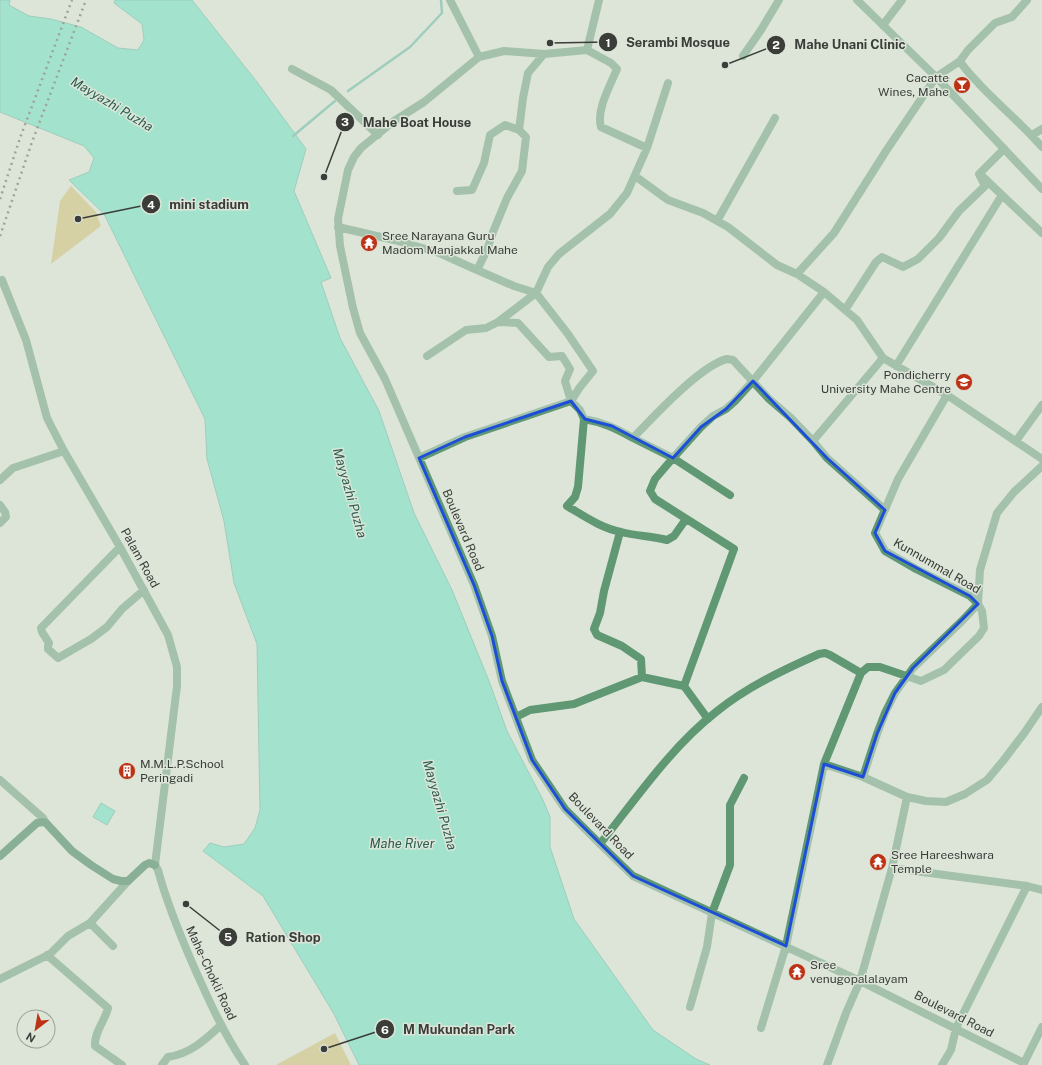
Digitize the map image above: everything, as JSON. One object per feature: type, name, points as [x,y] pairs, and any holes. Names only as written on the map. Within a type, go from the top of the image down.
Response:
[{"type":"main road","points":[[0,856],[37,823],[42,822],[46,823],[72,851],[113,879],[128,881],[145,865],[149,863],[155,865]]},
{"type":"street","points":[[450,0],[479,57],[504,51],[544,54],[587,50],[611,63],[617,69],[600,111],[599,120],[601,127],[647,148]]},
{"type":"street","points":[[587,50],[599,0]]},
{"type":"street","points":[[743,56],[779,0]]},
{"type":"street","points":[[857,0],[936,77],[1042,189]]},
{"type":"street","points":[[883,25],[902,0]]},
{"type":"street","points":[[797,274],[834,233],[886,150],[936,77],[960,61],[968,50],[995,23],[1012,17],[1027,0]]},
{"type":"street","points":[[519,130],[528,73],[544,54]]},
{"type":"street","name":"Boulevard Road","points":[[479,57],[424,102],[394,121],[361,148],[354,157],[348,170],[339,212],[338,227],[340,246],[352,308],[360,333],[385,379],[474,585],[492,636],[502,681],[532,760],[565,809],[633,876],[860,980],[1024,1063],[1042,1027]]},
{"type":"street","points":[[960,61],[964,68],[995,101],[1032,135],[1042,147]]},
{"type":"street","points":[[292,68],[331,90],[378,135]]},
{"type":"street","points":[[427,356],[466,330],[486,328],[498,322],[536,293],[548,267],[559,254],[610,214],[627,193],[635,176],[647,148],[668,83]]},
{"type":"street","points":[[718,221],[775,118]]},
{"type":"street","points":[[457,190],[472,190],[484,163],[490,135],[504,125],[519,130],[526,137],[522,171],[507,198],[487,250],[477,270]]},
{"type":"street","points":[[1032,135],[1042,129]]},
{"type":"street","points":[[979,174],[1004,149]]},
{"type":"street","points":[[979,174],[1042,233]]},
{"type":"street","points":[[845,310],[876,262],[882,257],[903,267],[918,259],[939,238],[959,211],[985,186],[979,174]]},
{"type":"street","points":[[635,176],[668,200],[703,213],[728,227],[777,265],[797,274],[824,292],[857,320],[883,358],[946,395],[1042,459]]},
{"type":"street","points":[[896,366],[1002,195]]},
{"type":"street","points":[[338,227],[437,252],[514,286],[536,293],[568,334],[593,371],[580,387],[572,401],[465,437],[419,458]]},
{"type":"street","name":"Palam Road","points":[[2,280],[26,340],[47,418],[64,451],[120,547],[168,635],[177,667],[177,686],[155,865]]},
{"type":"street","points":[[684,686],[734,548],[655,499],[650,491],[655,479],[701,427],[713,416],[726,410],[753,381],[824,292]]},
{"type":"street","points":[[498,322],[518,323],[549,357],[562,356],[570,369],[565,381],[572,401],[580,410],[584,419],[578,487],[575,496],[567,506],[600,525],[620,532],[648,535],[667,540],[674,536],[686,519]]},
{"type":"street","points":[[813,442],[883,358]]},
{"type":"street","points":[[633,438],[671,400],[696,378],[723,360],[733,360],[769,399],[790,417],[827,458],[885,510]]},
{"type":"street","name":"Kunnummal Road","points":[[861,673],[868,667],[880,667],[921,681],[944,670],[979,636],[984,628],[982,611],[978,604],[970,596],[916,569],[885,551],[875,534],[898,479],[946,395]]},
{"type":"street","points":[[1016,441],[1042,405]]},
{"type":"street","points":[[584,419],[597,421],[612,426],[673,458],[730,495]]},
{"type":"street","points":[[0,480],[13,468],[64,451]]},
{"type":"street","points":[[863,777],[885,713],[895,692],[913,668],[978,604],[980,570],[997,513],[1014,492],[1042,466]]},
{"type":"street","points":[[0,505],[5,512],[6,517],[0,523]]},
{"type":"street","points":[[620,532],[600,613],[594,629],[597,635],[622,646],[641,659],[642,677]]},
{"type":"street","points":[[120,547],[41,628],[42,632],[50,643],[48,650],[58,658],[63,657],[74,648],[91,639],[107,627],[122,609],[144,590]]},
{"type":"street","points":[[600,844],[675,750],[716,712],[754,686],[778,673],[824,653],[861,673],[824,764],[786,946],[761,1028]]},
{"type":"street","points":[[516,717],[530,710],[574,704],[642,677],[684,686],[708,719]]},
{"type":"street","points":[[824,764],[863,777],[907,797],[926,801],[946,802],[965,794],[987,780],[1025,732],[1042,707]]},
{"type":"street","points":[[690,1007],[707,947],[712,913],[730,865],[730,805],[744,778]]},
{"type":"street","points":[[0,780],[43,818],[46,823]]},
{"type":"street","points":[[827,1065],[860,980],[892,868],[907,797]]},
{"type":"street","name":"Mahe-Chokli Road","points":[[155,865],[158,870],[175,924],[211,1006],[243,1064]]},
{"type":"street","points":[[892,868],[1027,886],[1042,890]]},
{"type":"street","points":[[0,979],[48,955],[68,936],[90,923],[128,881]]},
{"type":"street","points":[[942,1065],[951,1050],[956,1028],[1027,886]]},
{"type":"street","points":[[90,923],[113,946]]},
{"type":"street","points":[[48,955],[108,1008],[94,1040],[95,1046],[122,1065]]},
{"type":"street","points":[[162,1065],[168,1057],[176,1056],[192,1049],[221,1025]]},
{"type":"highlighted area","points":[[753,381],[827,458],[885,510],[875,533],[885,551],[970,596],[978,604],[913,668],[895,693],[877,734],[863,777],[824,764],[786,946],[633,876],[565,809],[532,760],[502,681],[492,636],[474,585],[419,458],[465,437],[571,401],[585,419],[612,426],[673,458],[701,427],[726,409]]},
{"type":"shaded area","points":[[71,186],[96,212],[101,226],[51,264],[60,201]]},
{"type":"shaded area","points":[[335,1033],[351,1065],[276,1065]]},
{"type":"water","name":"Mahe River","points":[[0,0],[10,0],[9,5],[29,16],[51,19],[81,27],[118,48],[138,50],[144,40],[142,24],[114,3],[115,0],[192,0],[257,82],[306,149],[294,191],[331,278],[321,282],[340,338],[379,411],[414,513],[452,590],[489,681],[507,731],[543,800],[550,817],[550,847],[574,919],[653,1030],[696,1059],[710,1065],[359,1065],[334,1014],[263,896],[203,851],[210,843],[224,847],[244,844],[255,828],[260,810],[257,644],[234,583],[224,521],[207,459],[205,419],[104,214],[69,180],[89,172],[94,158],[84,146],[0,112]]},
{"type":"water","points":[[101,803],[115,811],[107,825],[93,817]]},
{"type":"waterway","points":[[348,91],[410,47],[442,13],[441,0]]},
{"type":"waterway","points":[[293,136],[335,101]]},
{"type":"railway","points":[[0,199],[20,138],[72,0]]},
{"type":"railway","points":[[0,236],[32,142],[86,0]]},
{"type":"place","name":"Serambi Mosque","points":[[550,43]]},
{"type":"place","name":"Mahe Unani Clinic","points":[[725,65]]},
{"type":"place","name":"Cacatte Wines, Mahe","points":[[962,85]]},
{"type":"place","name":"Mahe Boat House","points":[[324,177]]},
{"type":"place","name":"mini stadium","points":[[78,219]]},
{"type":"place","name":"Sree Narayana Guru Madom Manjakkal Mahe","points":[[369,243]]},
{"type":"place","name":"Pondicherry University Mahe Centre","points":[[964,382]]},
{"type":"place","name":"M.M.L.P.School Peringadi","points":[[127,771]]},
{"type":"place","name":"Sree Hareeshwara Temple","points":[[878,862]]},
{"type":"place","name":"Ration Shop","points":[[186,904]]},
{"type":"place","name":"Sree venugopalalayam","points":[[797,972]]},
{"type":"place","name":"M Mukundan Park","points":[[324,1049]]},
{"type":"water label","name":"Mayyazhi Puzha","points":[[112,104]]},
{"type":"water label","name":"Mayyazhi Puzha","points":[[350,493]]},
{"type":"water label","name":"Mayyazhi Puzha","points":[[440,805]]}]
